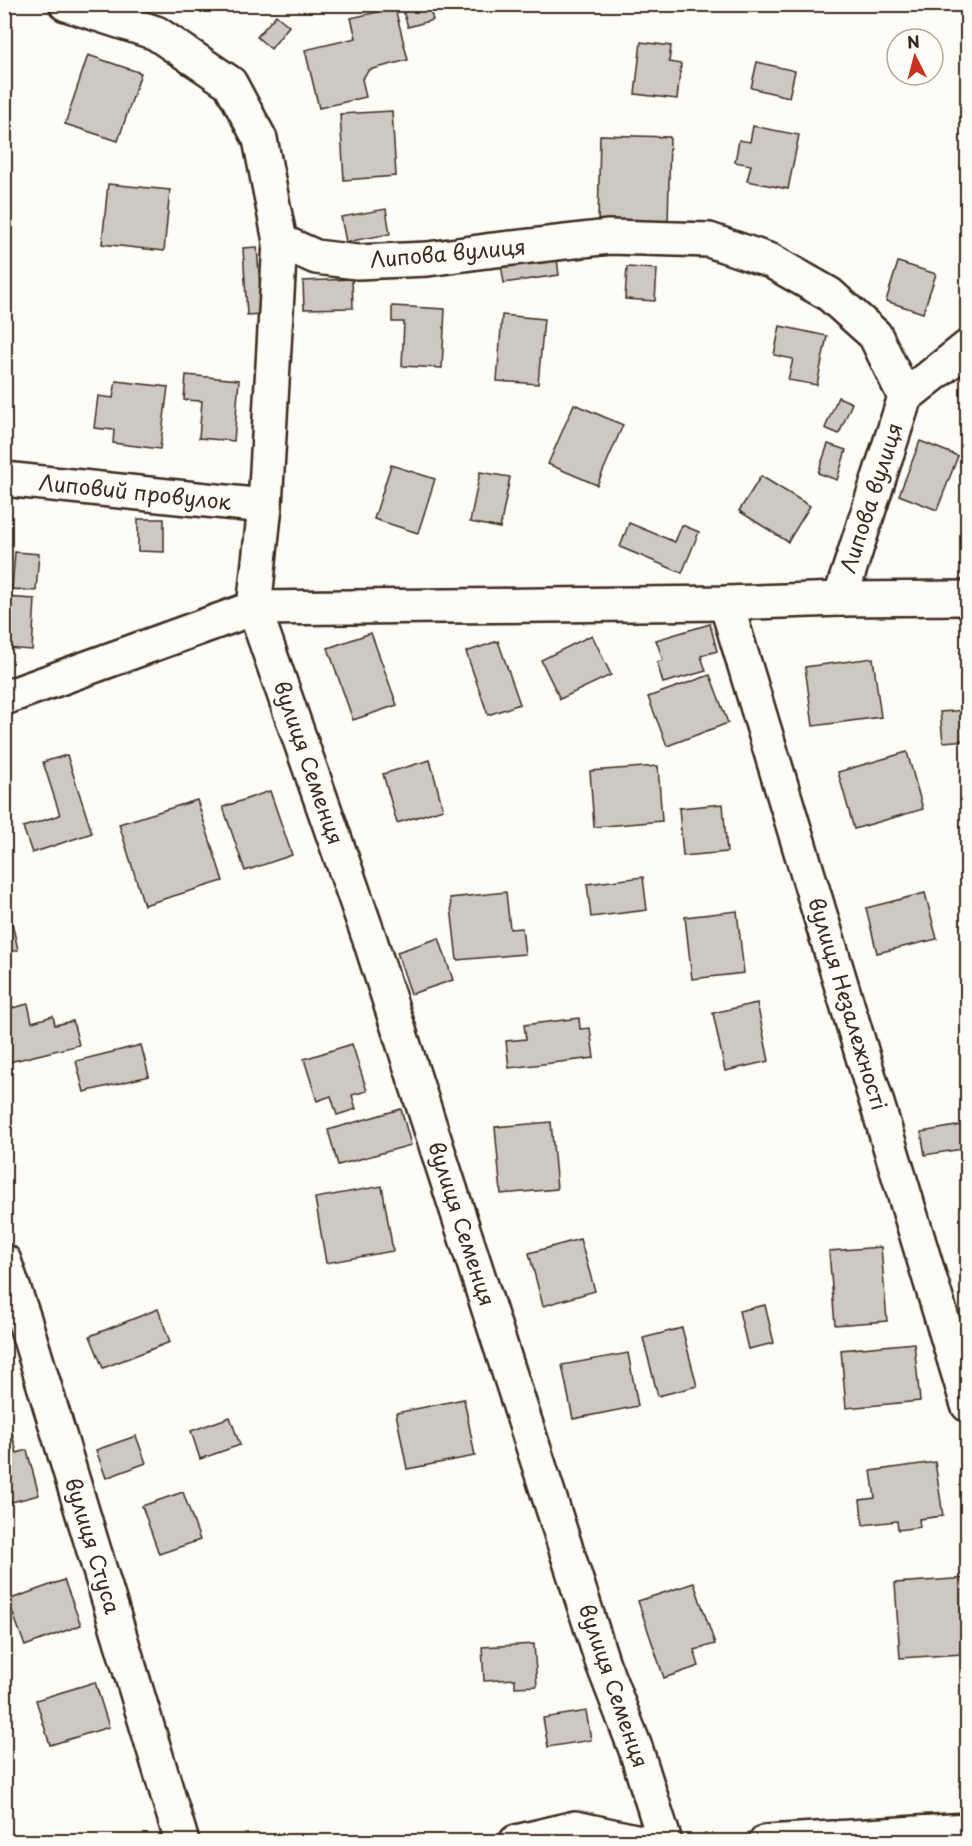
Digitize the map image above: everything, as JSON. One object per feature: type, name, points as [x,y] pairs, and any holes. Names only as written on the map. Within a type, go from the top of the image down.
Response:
[{"type":"street","points":[[66,4],[156,33],[230,82],[260,139],[280,241],[265,506],[254,608]]},
{"type":"street","name":"Липова вулиця","points":[[280,241],[316,257],[357,262],[428,259],[609,237],[709,240],[771,261],[829,294],[875,335],[905,397]]},
{"type":"street","name":"Липова вулиця","points":[[840,599],[905,397],[968,347]]},
{"type":"street","name":"Липовий провулок","points":[[4,480],[265,506]]},
{"type":"street","name":"Липова вулиця","points":[[4,698],[254,608],[968,598]]},
{"type":"street","name":"вулиця Незалежності","points":[[726,603],[968,1405]]},
{"type":"street","name":"вулиця Семенця","points":[[254,608],[370,940],[603,1664],[636,1750],[665,1842]]},
{"type":"street","name":"вулиця Стуса","points":[[4,1261],[24,1319],[180,1836]]},
{"type":"street","points":[[516,1842],[575,1828],[639,1842]]},
{"type":"street","points":[[766,1842],[968,1830]]},
{"type":"building","points":[[401,4],[428,4],[433,20],[408,27]]},
{"type":"building","points":[[395,8],[408,60],[369,70],[362,79],[366,97],[319,108],[305,50],[356,38],[351,18]]},
{"type":"building","points":[[276,15],[289,26],[271,49],[257,37]]},
{"type":"building","points":[[641,42],[671,46],[669,62],[681,64],[677,99],[635,94]]},
{"type":"building","points":[[88,55],[141,73],[118,141],[65,124]]},
{"type":"building","points":[[757,62],[795,71],[789,97],[751,88]]},
{"type":"building","points":[[392,111],[396,176],[344,180],[340,114]]},
{"type":"building","points":[[753,126],[799,135],[788,189],[747,181],[751,165],[735,162],[739,140],[750,142]]},
{"type":"building","points":[[600,135],[670,137],[668,226],[598,224]]},
{"type":"building","points":[[108,184],[170,190],[164,251],[102,244]]},
{"type":"building","points":[[386,209],[390,234],[346,242],[341,217]]},
{"type":"building","points":[[257,247],[262,314],[247,315],[243,248]]},
{"type":"building","points":[[556,251],[559,275],[504,283],[500,258]]},
{"type":"building","points":[[898,262],[936,274],[923,313],[886,301]]},
{"type":"building","points":[[627,267],[657,269],[655,301],[625,299]]},
{"type":"building","points":[[352,279],[353,308],[304,309],[303,281]]},
{"type":"building","points":[[392,306],[445,309],[442,368],[402,366],[404,322],[392,322]]},
{"type":"building","points":[[502,315],[544,319],[538,384],[497,381]]},
{"type":"building","points":[[780,326],[827,336],[817,385],[788,380],[793,359],[774,355]]},
{"type":"building","points":[[186,375],[239,380],[234,441],[199,438],[202,401],[184,400]]},
{"type":"building","points":[[116,381],[168,387],[160,449],[113,443],[114,430],[94,428],[98,396],[113,398]]},
{"type":"building","points":[[838,397],[852,403],[839,434],[825,428]]},
{"type":"building","points":[[574,404],[623,425],[597,485],[548,464]]},
{"type":"building","points":[[920,441],[958,456],[937,510],[899,495]]},
{"type":"building","points":[[828,444],[846,450],[837,480],[818,473]]},
{"type":"building","points":[[391,465],[435,479],[418,533],[374,519]]},
{"type":"building","points":[[480,472],[510,477],[500,528],[470,522]]},
{"type":"building","points":[[761,476],[810,506],[788,542],[739,511]]},
{"type":"building","points":[[138,519],[164,519],[164,552],[138,551]]},
{"type":"building","points":[[629,523],[675,542],[682,525],[699,532],[682,573],[620,547]]},
{"type":"building","points":[[15,552],[39,554],[36,591],[12,589]]},
{"type":"building","points":[[4,597],[35,599],[32,650],[4,648]]},
{"type":"building","points":[[710,624],[717,651],[701,656],[706,671],[663,683],[657,662],[663,660],[656,640]]},
{"type":"building","points":[[371,633],[397,705],[353,720],[328,648]]},
{"type":"building","points":[[592,635],[611,675],[560,699],[541,660]]},
{"type":"building","points":[[498,641],[520,704],[488,715],[466,652]]},
{"type":"building","points":[[873,658],[881,717],[813,726],[805,667]]},
{"type":"building","points":[[710,675],[728,723],[667,746],[648,697]]},
{"type":"building","points":[[968,710],[968,740],[943,742],[940,712]]},
{"type":"building","points":[[907,752],[923,809],[854,829],[838,772]]},
{"type":"building","points":[[67,755],[92,833],[32,853],[23,827],[60,815],[43,762]]},
{"type":"building","points":[[430,760],[443,809],[397,823],[383,774]]},
{"type":"building","points":[[658,766],[662,821],[594,827],[590,771]]},
{"type":"building","points":[[270,791],[292,855],[245,871],[223,807]]},
{"type":"building","points":[[197,800],[223,881],[144,905],[119,824]]},
{"type":"building","points":[[723,804],[727,852],[683,856],[679,808]]},
{"type":"building","points":[[643,877],[647,910],[591,917],[587,884]]},
{"type":"building","points":[[4,886],[18,950],[4,953]]},
{"type":"building","points":[[506,892],[510,929],[522,928],[525,954],[457,960],[450,898]]},
{"type":"building","points":[[925,893],[937,939],[877,953],[866,908]]},
{"type":"building","points":[[737,911],[744,973],[692,979],[685,917]]},
{"type":"building","points":[[439,938],[453,980],[411,994],[397,952]]},
{"type":"building","points":[[757,1003],[769,1061],[725,1071],[713,1013]]},
{"type":"building","points":[[28,1004],[32,1022],[53,1016],[55,1025],[73,1021],[79,1045],[5,1063],[4,1010]]},
{"type":"building","points":[[579,1018],[580,1029],[590,1028],[594,1058],[509,1068],[506,1041],[526,1039],[524,1025]]},
{"type":"building","points":[[352,1044],[367,1091],[352,1095],[356,1109],[337,1115],[331,1096],[317,1101],[304,1059]]},
{"type":"building","points":[[141,1045],[149,1076],[84,1092],[76,1061]]},
{"type":"building","points":[[401,1109],[411,1145],[338,1165],[328,1130]]},
{"type":"building","points":[[551,1122],[557,1189],[501,1194],[495,1127]]},
{"type":"building","points":[[968,1124],[968,1148],[925,1155],[921,1132]]},
{"type":"building","points":[[382,1186],[393,1251],[326,1263],[315,1198]]},
{"type":"building","points":[[580,1239],[595,1291],[543,1306],[529,1253]]},
{"type":"building","points":[[881,1247],[887,1321],[835,1325],[829,1251]]},
{"type":"building","points":[[765,1305],[774,1343],[748,1349],[739,1311]]},
{"type":"building","points":[[158,1309],[170,1342],[103,1368],[90,1336]]},
{"type":"building","points":[[682,1328],[697,1386],[658,1396],[643,1338]]},
{"type":"building","points":[[914,1343],[920,1401],[846,1408],[841,1350]]},
{"type":"building","points":[[628,1353],[638,1406],[573,1419],[562,1365]]},
{"type":"building","points":[[464,1399],[475,1456],[407,1469],[396,1413]]},
{"type":"building","points":[[230,1417],[240,1445],[200,1459],[191,1431]]},
{"type":"building","points":[[12,1433],[17,1453],[27,1450],[39,1495],[4,1504],[4,1435]]},
{"type":"building","points":[[136,1436],[146,1463],[106,1478],[96,1450]]},
{"type":"building","points":[[935,1462],[943,1516],[919,1519],[920,1527],[898,1530],[897,1521],[863,1525],[860,1500],[875,1498],[871,1471]]},
{"type":"building","points":[[183,1492],[200,1540],[159,1554],[142,1506]]},
{"type":"building","points":[[968,1578],[968,1628],[961,1629],[963,1654],[900,1658],[895,1583]]},
{"type":"building","points":[[64,1580],[81,1625],[25,1646],[8,1600]]},
{"type":"building","points":[[694,1583],[715,1644],[694,1650],[699,1666],[664,1678],[638,1601]]},
{"type":"building","points":[[534,1644],[537,1686],[515,1687],[515,1679],[484,1681],[482,1647]]},
{"type":"building","points":[[95,1682],[109,1727],[50,1745],[36,1700]]},
{"type":"building","points":[[586,1711],[591,1740],[548,1747],[543,1718]]}]
